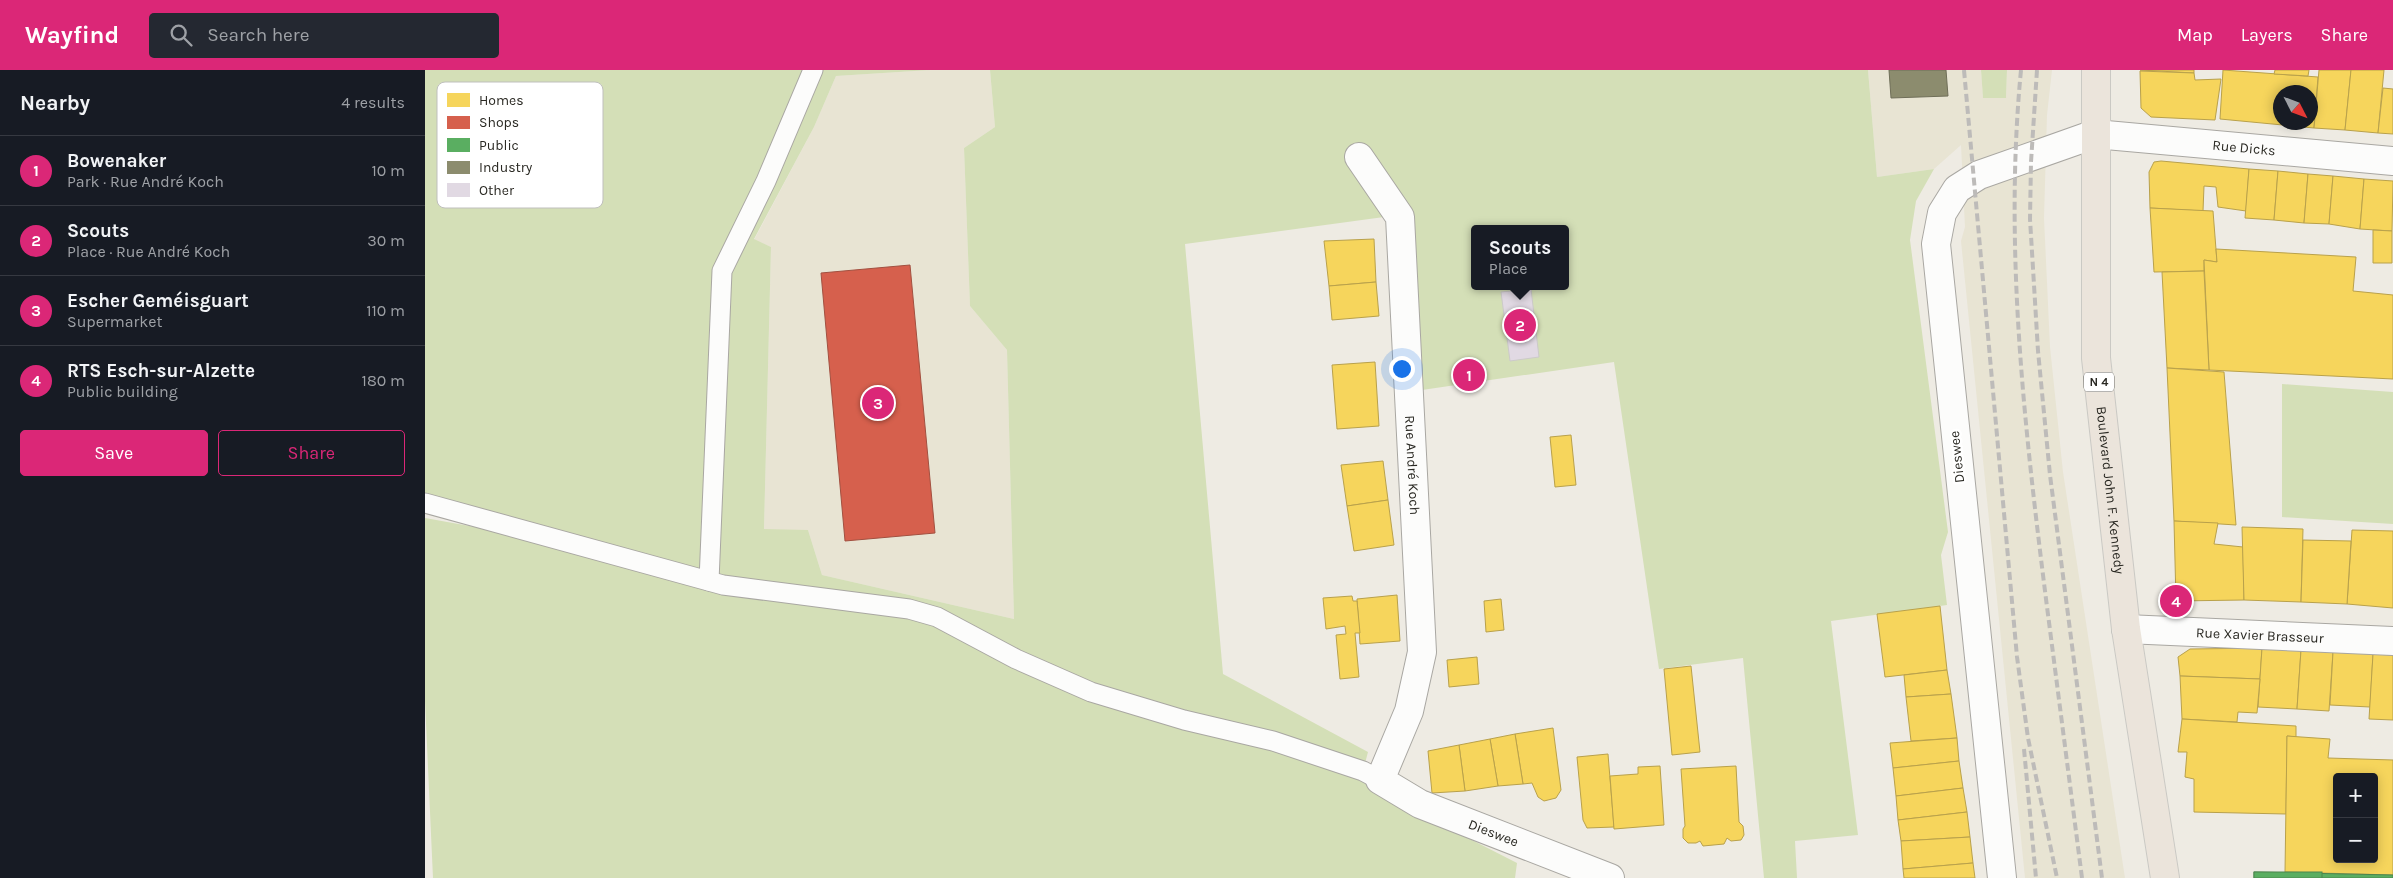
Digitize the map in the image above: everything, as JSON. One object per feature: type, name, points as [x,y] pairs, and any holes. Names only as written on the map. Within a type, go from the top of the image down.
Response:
[{"type":"main road","name":"Boulevard John F. Kennedy","points":[[2096,70],[2096,358],[2126,629],[2165,878]]},
{"type":"street","name":"Rue Dicks","points":[[2095,134],[2393,161]]},
{"type":"street","name":"Dieswee","points":[[2002,878],[1936,244],[1942,214],[1957,188],[1979,175],[2095,134]]},
{"type":"street","name":"Rue André Koch","points":[[1359,157],[1400,217],[1422,652],[1409,711],[1380,780]]},
{"type":"street","name":"Rue Xavier Brasseur","points":[[2126,629],[2393,642]]},
{"type":"street","name":"Dieswee","points":[[1380,780],[1420,804],[1609,878]]},
{"type":"lane","points":[[709,581],[722,271],[766,180],[813,70]]},
{"type":"lane","points":[[425,503],[723,585],[909,609],[937,617],[1016,659],[1091,692],[1184,720],[1273,742],[1363,771],[1380,780]]},
{"type":"shaded area","points":[[929,70],[990,70],[995,127],[964,148],[970,306],[1007,350],[1014,619],[822,575],[808,530],[764,530],[771,247],[754,240],[814,127],[836,76]]},
{"type":"shaded area","points":[[1868,70],[1981,70],[1983,98],[2006,98],[2007,70],[2052,70],[2047,115],[2044,218],[2050,347],[2063,472],[2125,878],[2025,878],[1961,241],[1965,227],[1961,145],[1934,169],[1877,177]]},
{"type":"green space","points":[[425,70],[930,70],[836,76],[814,127],[754,239],[771,247],[764,529],[808,530],[822,575],[1014,619],[1007,350],[970,306],[964,148],[995,127],[990,70],[1868,70],[1877,177],[1934,169],[1916,201],[1910,240],[1948,532],[1941,555],[1947,605],[1831,621],[1858,835],[1795,841],[1797,878],[1764,878],[1743,658],[1659,669],[1614,362],[1422,390],[1406,214],[1185,244],[1223,674],[1368,752],[1363,771],[1415,811],[1517,863],[1515,878],[433,878],[425,701],[425,518],[587,547],[425,494]]},
{"type":"green space","points":[[1981,70],[2007,70],[2006,98],[1983,98]]},
{"type":"green space","points":[[2282,384],[2393,392],[2393,524],[2282,517]]},
{"type":"building: Homes","points":[[2140,70],[2194,70],[2194,73]]},
{"type":"building: Homes","points":[[2223,70],[2318,77],[2317,85],[2273,85],[2273,124],[2220,119]]},
{"type":"building: Homes","points":[[2275,70],[2309,70],[2308,76],[2274,74]]},
{"type":"building: Homes","points":[[2319,70],[2351,70],[2345,130],[2318,128]]},
{"type":"building: Homes","points":[[2351,70],[2384,70],[2378,133],[2345,130]]},
{"type":"building: Homes","points":[[2140,71],[2194,73],[2195,80],[2221,79],[2215,120],[2151,117],[2141,108]]},
{"type":"building: Homes","points":[[2383,88],[2393,89],[2393,134],[2378,133]]},
{"type":"building: Homes","points":[[2161,161],[2249,169],[2246,211],[2218,207],[2216,187],[2204,186],[2203,211],[2150,208],[2149,172],[2154,162]]},
{"type":"building: Homes","points":[[2249,169],[2278,171],[2274,220],[2245,218]]},
{"type":"building: Homes","points":[[2278,171],[2308,174],[2304,223],[2274,220]]},
{"type":"building: Homes","points":[[2308,174],[2333,176],[2329,224],[2304,223]]},
{"type":"building: Homes","points":[[2333,176],[2364,179],[2360,229],[2329,224]]},
{"type":"building: Homes","points":[[2364,179],[2393,181],[2392,231],[2360,229]]},
{"type":"building: Homes","points":[[2150,208],[2213,211],[2217,262],[2204,260],[2204,271],[2154,272]]},
{"type":"building: Homes","points":[[2373,230],[2392,231],[2392,263],[2373,263]]},
{"type":"building: Homes","points":[[1374,239],[1376,282],[1329,286],[1324,241]]},
{"type":"building: Homes","points":[[2216,249],[2356,257],[2353,291],[2393,295],[2393,379],[2209,370],[2204,260],[2217,262]]},
{"type":"building: Homes","points":[[2204,271],[2209,370],[2167,368],[2162,272]]},
{"type":"building: Homes","points":[[1376,282],[1379,316],[1332,320],[1329,286]]},
{"type":"building: Homes","points":[[1375,362],[1379,426],[1337,429],[1332,365]]},
{"type":"building: Homes","points":[[2167,368],[2224,372],[2236,525],[2174,521]]},
{"type":"building: Homes","points":[[1571,435],[1576,485],[1555,487],[1550,437]]},
{"type":"building: Homes","points":[[1383,461],[1388,500],[1347,506],[1341,465]]},
{"type":"building: Homes","points":[[1388,500],[1394,545],[1354,551],[1347,506]]},
{"type":"building: Homes","points":[[2174,521],[2218,523],[2214,544],[2243,547],[2244,600],[2176,601]]},
{"type":"building: Homes","points":[[2242,527],[2303,529],[2301,602],[2244,600]]},
{"type":"building: Homes","points":[[2352,530],[2393,531],[2393,608],[2347,604]]},
{"type":"building: Homes","points":[[2303,540],[2351,541],[2347,604],[2301,602]]},
{"type":"building: Homes","points":[[1397,595],[1400,641],[1360,644],[1357,599]]},
{"type":"building: Homes","points":[[1352,596],[1353,601],[1357,601],[1360,633],[1355,633],[1359,677],[1340,679],[1336,635],[1346,634],[1345,626],[1326,629],[1323,598]]},
{"type":"building: Homes","points":[[1501,599],[1504,630],[1486,632],[1484,601]]},
{"type":"building: Homes","points":[[1940,606],[1947,670],[1885,677],[1877,614]]},
{"type":"building: Homes","points":[[2262,648],[2260,679],[2180,676],[2178,657],[2190,649]]},
{"type":"building: Homes","points":[[2262,648],[2301,650],[2297,709],[2258,707]]},
{"type":"building: Homes","points":[[2301,650],[2333,652],[2329,711],[2297,709]]},
{"type":"building: Homes","points":[[2333,652],[2373,654],[2370,707],[2330,705]]},
{"type":"building: Homes","points":[[2373,654],[2393,655],[2393,720],[2369,719]]},
{"type":"building: Homes","points":[[1477,657],[1479,684],[1449,687],[1447,660]]},
{"type":"building: Homes","points":[[1691,666],[1700,752],[1672,755],[1664,669]]},
{"type":"building: Homes","points":[[1947,670],[1951,694],[1906,697],[1904,675]]},
{"type":"building: Homes","points":[[2180,676],[2260,679],[2257,713],[2238,712],[2237,722],[2182,719]]},
{"type":"building: Homes","points":[[1951,694],[1957,738],[1911,741],[1906,697]]},
{"type":"building: Homes","points":[[2182,719],[2296,726],[2296,737],[2287,736],[2286,814],[2194,812],[2194,779],[2185,777],[2187,752],[2178,752]]},
{"type":"building: Homes","points":[[1553,728],[1561,790],[1556,798],[1544,801],[1538,797],[1532,783],[1523,784],[1515,734]]},
{"type":"building: Homes","points":[[1515,734],[1523,784],[1498,786],[1490,739]]},
{"type":"building: Homes","points":[[2287,736],[2330,739],[2328,758],[2393,760],[2393,875],[2285,872]]},
{"type":"building: Homes","points":[[1957,738],[1959,761],[1893,768],[1890,743]]},
{"type":"building: Homes","points":[[1490,739],[1498,786],[1465,791],[1459,745]]},
{"type":"building: Homes","points":[[1459,745],[1465,791],[1432,793],[1428,751]]},
{"type":"building: Homes","points":[[1608,754],[1614,827],[1587,828],[1583,820],[1577,757]]},
{"type":"building: Homes","points":[[1959,761],[1963,788],[1896,796],[1893,768]]},
{"type":"building: Homes","points":[[1660,766],[1664,825],[1614,829],[1610,776],[1638,774],[1638,767]]},
{"type":"building: Homes","points":[[1736,766],[1739,822],[1743,826],[1744,835],[1741,840],[1731,841],[1727,838],[1724,844],[1703,846],[1700,841],[1688,843],[1683,838],[1685,826],[1681,769]]},
{"type":"building: Homes","points":[[1963,788],[1967,812],[1898,820],[1896,796]]},
{"type":"building: Homes","points":[[1967,812],[1970,837],[1901,841],[1898,820]]},
{"type":"building: Homes","points":[[1970,837],[1973,863],[1903,869],[1901,841]]},
{"type":"building: Homes","points":[[1973,863],[1975,878],[1904,878],[1903,869]]},
{"type":"building: Shops","points":[[910,265],[935,533],[845,541],[821,273]]},
{"type":"building: Public","points":[[2254,872],[2393,875],[2393,878],[2254,878]]},
{"type":"building: Public","points":[[2254,872],[2322,872],[2322,878],[2254,878]]},
{"type":"building: Industry","points":[[1889,70],[1946,70],[1948,96],[1891,98]]},
{"type":"building: Other","points":[[1531,290],[1539,357],[1510,361],[1501,292]]},
{"type":"railway","points":[[1964,70],[2017,657],[2028,738],[2057,878]]},
{"type":"railway","points":[[2021,70],[2016,136],[2015,202],[2019,335],[2030,467],[2082,878]]},
{"type":"railway","points":[[2037,70],[2031,162],[2030,219],[2038,351],[2050,475],[2102,878]]},
{"type":"railway","points":[[2024,749],[2036,878]]},
{"type":"place","name":"Scouts","points":[[1520,325]]},
{"type":"place","name":"Bowenaker","points":[[1469,375]]},
{"type":"place","name":"Escher Geméisguart","points":[[878,403]]},
{"type":"place","name":"RTS Esch-sur-Alzette","points":[[2176,601]]}]
